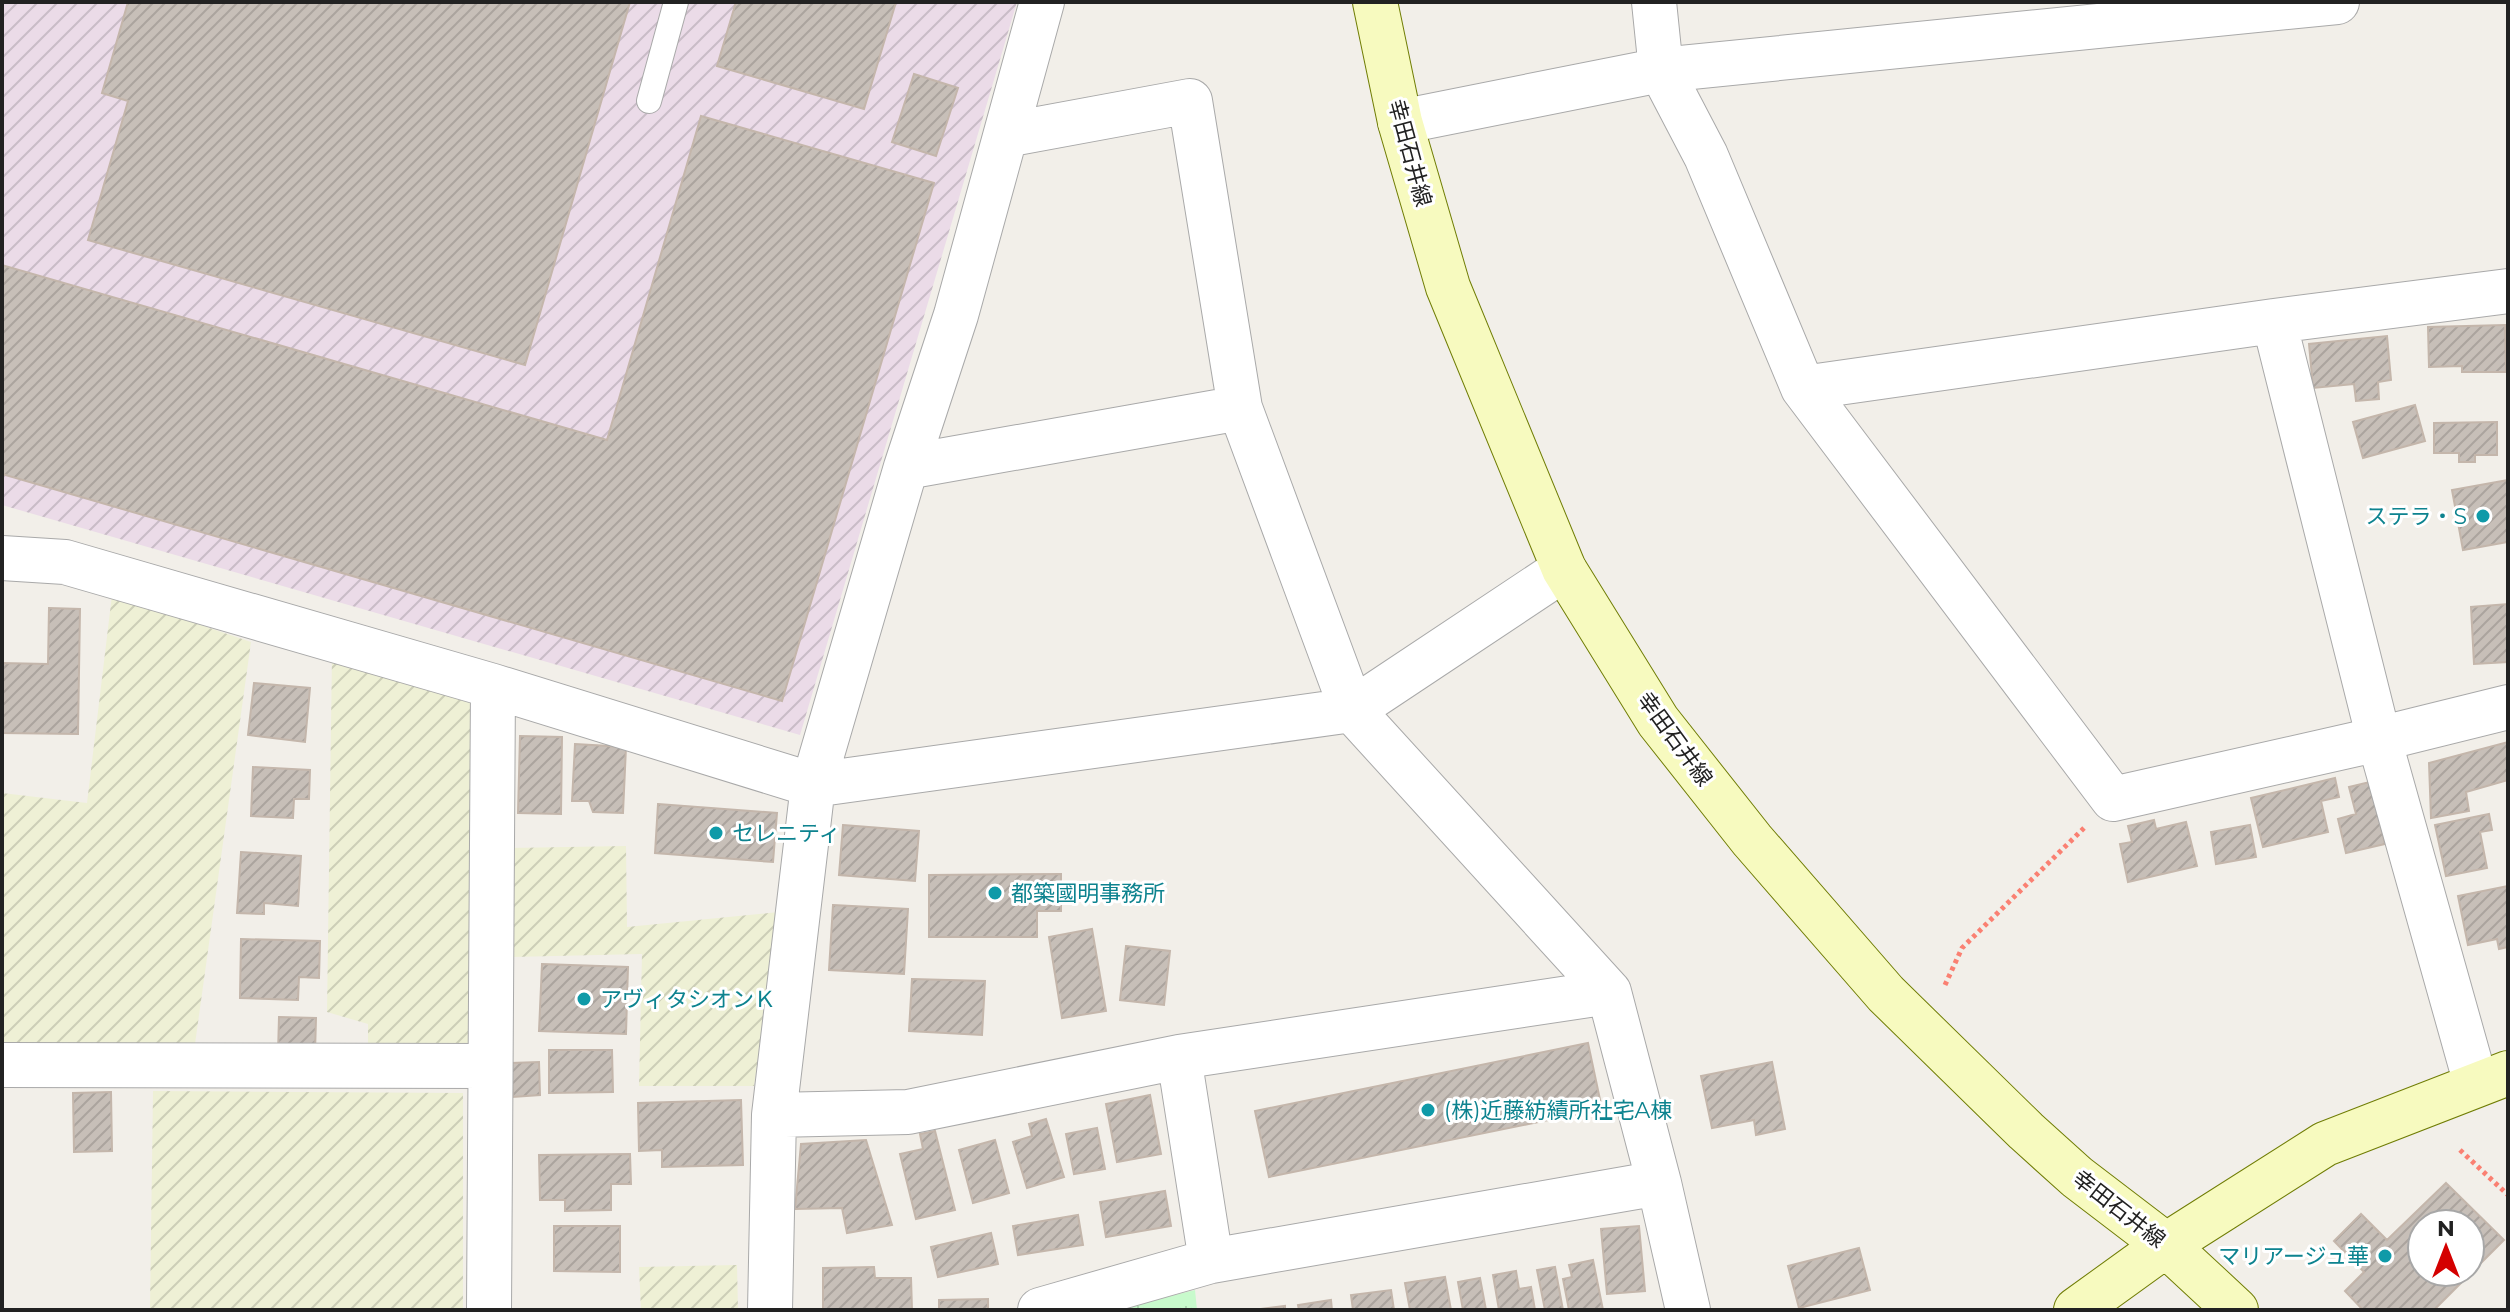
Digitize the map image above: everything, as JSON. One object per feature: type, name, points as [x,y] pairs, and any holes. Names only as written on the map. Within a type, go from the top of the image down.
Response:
[{"type":"main road","name":"幸田石井線","points":[[1375,2],[1400,122],[1448,287],[1564,569],[1658,721],[1752,840],[1886,994],[2026,1131],[2077,1177],[2166,1245],[2236,1310]]},
{"type":"main road","points":[[2076,1310],[2166,1245],[2325,1144],[2492,1078]]},
{"type":"street","points":[[770,1310],[774,1115],[813,785],[906,467],[956,315],[1042,2]]},
{"type":"street","points":[[1654,2],[1661,70],[1706,156],[1803,388],[2113,799],[2508,707]]},
{"type":"street","points":[[1400,122],[1661,70],[2337,2]]},
{"type":"street","points":[[1006,135],[1190,101],[1240,408],[1352,710],[1609,992],[1659,1183],[1688,1310]]},
{"type":"street","points":[[1803,388],[2508,291]]},
{"type":"street","points":[[2274,321],[2379,739],[2492,1078]]},
{"type":"street","points":[[906,467],[1240,408]]},
{"type":"street","points":[[2,558],[65,562],[493,686],[813,785],[1352,710],[1564,569]]},
{"type":"street","points":[[489,1310],[493,686]]},
{"type":"street","points":[[774,1115],[908,1112],[1179,1057],[1609,992]]},
{"type":"street","points":[[1179,1057],[1211,1261]]},
{"type":"street","points":[[2,1065],[489,1066]]},
{"type":"street","points":[[1040,1310],[1211,1261],[1659,1183]]},
{"type":"lane","points":[[649,101],[676,2]]},
{"type":"path","points":[[1945,985],[1962,948],[2113,799]]},
{"type":"path","points":[[2460,1150],[2508,1195]]},
{"type":"shaded area","points":[[2,2],[1017,2],[800,735],[2,505]]},
{"type":"green space","points":[[112,595],[251,642],[195,1044],[2,1044],[2,793],[87,803]]},
{"type":"green space","points":[[332,655],[474,702],[470,1052],[368,1052],[368,1024],[327,1012]]},
{"type":"green space","points":[[626,846],[627,927],[779,912],[754,1086],[639,1086],[642,954],[511,957],[509,848]]},
{"type":"green space","points":[[153,1091],[463,1093],[463,1310],[150,1310]]},
{"type":"green space","points":[[737,1265],[738,1310],[641,1310],[639,1267]]},
{"type":"green space","points":[[1195,1290],[1197,1310],[1113,1310]]},
{"type":"building","points":[[128,2],[630,2],[525,365],[88,240],[128,101],[102,93]]},
{"type":"building","points":[[736,2],[896,2],[864,109],[717,66]]},
{"type":"building","points":[[914,74],[958,88],[936,156],[892,142]]},
{"type":"building","points":[[701,116],[934,183],[782,701],[2,474],[2,265],[607,440]]},
{"type":"building","points":[[2505,325],[2506,372],[2462,372],[2462,366],[2429,367],[2428,327]]},
{"type":"building","points":[[2387,336],[2391,380],[2378,382],[2379,399],[2356,401],[2354,384],[2313,388],[2309,344]]},
{"type":"building","points":[[2415,405],[2425,441],[2363,458],[2353,422]]},
{"type":"building","points":[[2497,422],[2497,455],[2475,455],[2475,462],[2459,462],[2459,453],[2434,453],[2434,423]]},
{"type":"building","name":"ステラ・S","points":[[2508,480],[2508,542],[2463,550],[2452,490]]},
{"type":"building","points":[[2508,604],[2508,662],[2474,664],[2471,607]]},
{"type":"building","points":[[49,608],[80,609],[78,734],[2,733],[2,663],[48,664]]},
{"type":"building","points":[[254,683],[310,688],[305,742],[248,735]]},
{"type":"building","points":[[520,736],[562,737],[561,814],[518,813]]},
{"type":"building","points":[[2508,742],[2508,780],[2466,792],[2469,811],[2431,818],[2429,763]]},
{"type":"building","points":[[575,744],[626,747],[623,813],[593,812],[589,801],[572,801]]},
{"type":"building","points":[[253,767],[310,770],[309,799],[294,799],[293,818],[251,816]]},
{"type":"building","points":[[2335,778],[2339,797],[2321,801],[2328,832],[2263,847],[2251,798]]},
{"type":"building","points":[[2370,782],[2385,844],[2346,853],[2338,819],[2356,814],[2349,787]]},
{"type":"building","name":"セレニティ","points":[[658,804],[777,813],[773,862],[655,853]]},
{"type":"building","points":[[2489,814],[2492,830],[2480,832],[2487,868],[2446,876],[2435,825]]},
{"type":"building","points":[[2154,820],[2156,829],[2186,822],[2197,866],[2128,882],[2120,844],[2132,842],[2128,826]]},
{"type":"building","points":[[843,825],[919,831],[915,881],[839,875]]},
{"type":"building","points":[[2250,825],[2256,857],[2216,864],[2211,832]]},
{"type":"building","points":[[241,852],[301,856],[298,906],[264,903],[264,914],[237,913]]},
{"type":"building","name":"都築國明事務所","points":[[1061,874],[1061,911],[1037,911],[1037,937],[929,937],[929,875]]},
{"type":"building","points":[[2508,886],[2508,947],[2499,949],[2497,939],[2468,945],[2458,896]]},
{"type":"building","points":[[833,905],[908,909],[904,974],[829,970]]},
{"type":"building","points":[[1092,929],[1106,1011],[1062,1018],[1049,937]]},
{"type":"building","points":[[241,939],[320,941],[319,978],[299,977],[298,1000],[240,998]]},
{"type":"building","points":[[1126,946],[1170,951],[1164,1005],[1120,1000]]},
{"type":"building","name":"アヴィタシオンＫ","points":[[542,964],[628,967],[626,1034],[539,1031]]},
{"type":"building","points":[[912,979],[985,981],[982,1035],[909,1031]]},
{"type":"building","points":[[279,1017],[316,1018],[315,1053],[278,1053]]},
{"type":"building","name":"(株)近藤紡績所社宅A棟","points":[[1588,1043],[1602,1109],[1269,1177],[1255,1111]]},
{"type":"building","points":[[549,1050],[612,1050],[613,1092],[549,1093]]},
{"type":"building","points":[[539,1062],[540,1095],[513,1097],[511,1063]]},
{"type":"building","points":[[1772,1062],[1785,1129],[1756,1135],[1754,1120],[1712,1128],[1701,1076]]},
{"type":"building","points":[[111,1092],[112,1151],[74,1152],[73,1093]]},
{"type":"building","points":[[1150,1095],[1161,1154],[1117,1162],[1106,1104]]},
{"type":"building","points":[[741,1100],[743,1165],[662,1167],[662,1150],[639,1151],[638,1103]]},
{"type":"building","points":[[1046,1119],[1064,1177],[1027,1188],[1013,1142],[1032,1136],[1029,1124]]},
{"type":"building","points":[[1097,1128],[1105,1169],[1074,1174],[1066,1134]]},
{"type":"building","points":[[935,1131],[955,1210],[916,1219],[900,1154],[923,1149],[920,1134]]},
{"type":"building","points":[[866,1140],[892,1225],[847,1233],[842,1208],[795,1209],[801,1144]]},
{"type":"building","points":[[995,1140],[1009,1193],[973,1203],[959,1150]]},
{"type":"building","points":[[630,1154],[631,1184],[611,1184],[611,1210],[565,1211],[565,1200],[540,1200],[539,1155]]},
{"type":"building","name":"マリアージュ華","points":[[2446,1183],[2471,1208],[2420,1208]]},
{"type":"building","points":[[1165,1191],[1171,1226],[1106,1237],[1100,1202]]},
{"type":"building","name":"マリアージュ華","points":[[2361,1214],[2387,1240],[2406,1222],[2406,1288],[2456,1288],[2434,1310],[2363,1310],[2345,1291],[2364,1272],[2334,1241]]},
{"type":"building","points":[[1078,1215],[1083,1245],[1018,1255],[1013,1226]]},
{"type":"building","name":"マリアージュ華","points":[[2486,1222],[2504,1240],[2486,1258]]},
{"type":"building","points":[[554,1226],[620,1226],[620,1272],[554,1271]]},
{"type":"building","points":[[1639,1226],[1645,1291],[1607,1294],[1601,1229]]},
{"type":"building","points":[[991,1233],[998,1264],[938,1277],[931,1247]]},
{"type":"building","points":[[1859,1248],[1870,1290],[1799,1308],[1788,1266]]},
{"type":"building","points":[[1593,1260],[1603,1310],[1569,1310],[1563,1279],[1572,1277],[1569,1265]]},
{"type":"building","points":[[874,1267],[875,1278],[911,1278],[912,1310],[823,1310],[823,1268]]},
{"type":"building","points":[[1555,1267],[1563,1310],[1545,1310],[1537,1270]]},
{"type":"building","points":[[1516,1271],[1519,1289],[1531,1287],[1535,1310],[1499,1310],[1493,1275]]},
{"type":"building","points":[[1445,1277],[1451,1310],[1410,1310],[1405,1283]]},
{"type":"building","points":[[1480,1278],[1486,1310],[1463,1310],[1458,1282]]},
{"type":"building","points":[[1391,1290],[1394,1310],[1353,1310],[1351,1295]]},
{"type":"building","points":[[988,1299],[988,1310],[939,1310],[939,1300]]},
{"type":"building","points":[[1331,1300],[1332,1310],[1299,1310],[1298,1305]]},
{"type":"building","points":[[1285,1306],[1285,1310],[1253,1310]]},
{"type":"place","name":"ステラ・S","points":[[2483,516]]},
{"type":"place","name":"セレニティ","points":[[716,833]]},
{"type":"place","name":"都築國明事務所","points":[[995,893]]},
{"type":"place","name":"アヴィタシオンＫ","points":[[584,999]]},
{"type":"place","name":"(株)近藤紡績所社宅A棟","points":[[1428,1110]]},
{"type":"place","name":"マリアージュ華","points":[[2385,1256]]}]
